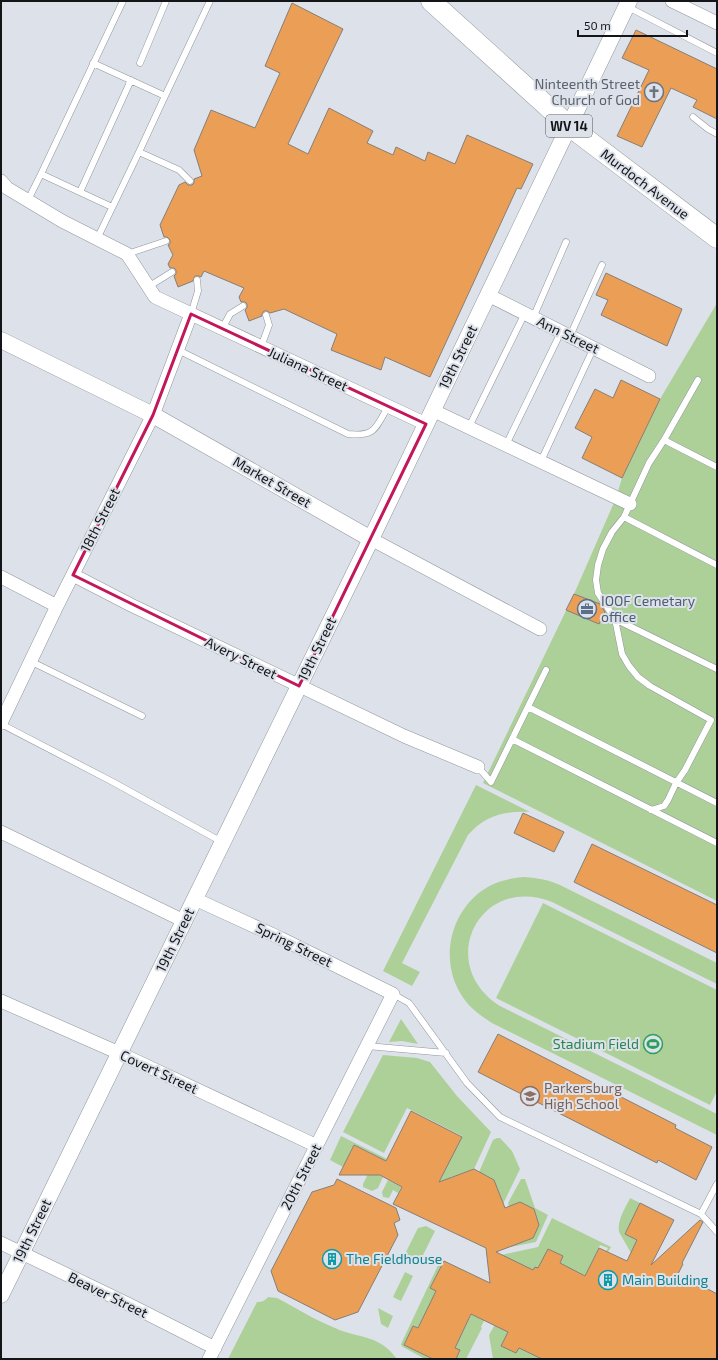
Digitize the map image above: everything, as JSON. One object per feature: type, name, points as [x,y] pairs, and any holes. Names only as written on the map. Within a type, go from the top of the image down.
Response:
[{"type":"main road","name":"Murdoch Avenue","points":[[431,1],[569,126],[717,238]]},
{"type":"street","points":[[672,1],[717,23]]},
{"type":"street","name":"19th Street","points":[[1,1295],[371,539],[628,4]]},
{"type":"street","points":[[1,181],[7,188],[62,221],[127,254]]},
{"type":"street","name":"Juliana Street","points":[[127,254],[155,297],[388,407],[468,427],[630,504]]},
{"type":"street","name":"Ann Street","points":[[488,295],[649,376]]},
{"type":"street","name":"18th Street","points":[[1,723],[4,706],[30,661],[153,415],[191,314]]},
{"type":"street","name":"Market Street","points":[[1,340],[153,415],[371,539],[540,629]]},
{"type":"street","name":"Avery Street","points":[[73,575],[138,608],[404,736],[478,767]]},
{"type":"street","points":[[1,577],[57,606]]},
{"type":"street","points":[[1,832],[184,921]]},
{"type":"street","name":"Spring Street","points":[[195,899],[280,938],[393,994]]},
{"type":"street","name":"20th Street","points":[[212,1353],[393,994]]},
{"type":"street","name":"Covert Street","points":[[1,1001],[119,1053],[317,1146]]},
{"type":"street","name":"Beaver Street","points":[[1,1243],[128,1304],[212,1353]]},
{"type":"lane","points":[[28,200],[123,1]]},
{"type":"lane","points":[[140,62],[166,1]]},
{"type":"lane","points":[[97,239],[140,152],[210,1]]},
{"type":"lane","points":[[628,4],[717,53]]},
{"type":"lane","points":[[93,63],[165,96]]},
{"type":"lane","points":[[80,192],[131,80]]},
{"type":"lane","points":[[693,117],[717,134]]},
{"type":"lane","points":[[140,152],[179,170],[190,181]]},
{"type":"lane","points":[[41,174],[112,207]]},
{"type":"lane","points":[[127,254],[166,241]]},
{"type":"lane","points":[[468,427],[529,315],[566,242]]},
{"type":"lane","points":[[506,445],[602,265]]},
{"type":"lane","points":[[148,287],[172,272]]},
{"type":"lane","points":[[191,314],[198,291],[197,280]]},
{"type":"lane","points":[[222,329],[230,314],[243,306]]},
{"type":"lane","points":[[261,347],[269,325],[266,315]]},
{"type":"lane","points":[[541,461],[594,348]]},
{"type":"lane","points":[[178,350],[348,434],[369,434],[376,427],[388,407]]},
{"type":"lane","points":[[652,810],[664,806],[668,800],[676,782],[685,770],[711,720],[650,686],[638,677],[622,654],[615,619],[598,593],[596,580],[598,565],[603,549],[612,532],[624,517],[649,463],[664,440],[698,380]]},
{"type":"lane","points":[[664,440],[717,467]]},
{"type":"lane","points":[[624,517],[717,565]]},
{"type":"lane","points":[[615,619],[717,669]]},
{"type":"lane","points":[[30,661],[142,716]]},
{"type":"lane","points":[[478,767],[491,782],[546,670]]},
{"type":"lane","points":[[528,707],[717,803]]},
{"type":"lane","points":[[1,723],[223,842]]},
{"type":"lane","points":[[512,739],[717,843]]},
{"type":"lane","points":[[393,994],[409,1002],[467,1083],[500,1117],[701,1214],[717,1232]]},
{"type":"lane","points":[[367,1046],[446,1053]]},
{"type":"lane","points":[[701,1214],[717,1184]]},
{"type":"highlighted area","points":[[191,314],[426,424],[299,686],[73,575],[153,415]]},
{"type":"green space","points":[[717,303],[717,901],[483,783],[574,594],[616,498],[622,478],[660,399]]},
{"type":"green space","points":[[476,785],[530,812],[512,812],[496,816],[482,823],[468,835],[402,963],[420,972],[412,986],[383,971]]},
{"type":"green space","points":[[525,877],[560,885],[717,963],[717,984],[552,902],[526,896],[504,900],[487,911],[474,927],[468,947],[470,968],[480,988],[500,1006],[717,1114],[717,1135],[492,1023],[476,1012],[464,999],[456,986],[450,957],[454,929],[460,915],[480,892],[490,886],[501,881]]},
{"type":"green space","name":"Stadium Field","points":[[543,903],[717,990],[717,1091],[710,1105],[496,998]]},
{"type":"green space","points":[[401,1019],[418,1044],[402,1041],[389,1042]]},
{"type":"green space","points":[[383,1055],[417,1058],[430,1062],[457,1096],[491,1132],[474,1169],[451,1177],[441,1200],[430,1201],[462,1136],[407,1108],[384,1153],[343,1132]]},
{"type":"green space","points":[[341,1136],[387,1159],[379,1175],[383,1177],[378,1188],[372,1191],[363,1187],[363,1184],[377,1156],[354,1145],[343,1167],[330,1160]]},
{"type":"green space","points":[[500,1138],[512,1151],[520,1169],[503,1204],[494,1180],[479,1172],[493,1140]]},
{"type":"green space","points":[[521,1179],[525,1179],[535,1208],[548,1215],[536,1242],[501,1249],[502,1237],[517,1244],[533,1238],[539,1225],[534,1209],[509,1207],[508,1203]]},
{"type":"green space","points":[[388,1180],[401,1187],[398,1193],[393,1190],[389,1198],[383,1197],[382,1192]]},
{"type":"green space","points":[[630,1198],[640,1203],[625,1234],[637,1240],[631,1253],[619,1232],[619,1223]]},
{"type":"green space","points":[[552,1218],[611,1247],[608,1252],[606,1251],[608,1248],[600,1245],[585,1276],[560,1263],[563,1256],[548,1249],[538,1268],[535,1267],[533,1270],[501,1255],[538,1247]]},
{"type":"green space","points":[[426,1226],[435,1231],[420,1261],[405,1254],[418,1228]]},
{"type":"green space","points":[[440,1261],[444,1261],[430,1287],[436,1291],[418,1328],[413,1326],[404,1345],[429,1357],[428,1359],[425,1359],[401,1345]]},
{"type":"green space","points":[[405,1272],[413,1276],[401,1301],[393,1297]]},
{"type":"green space","points":[[268,1297],[277,1298],[313,1318],[335,1328],[376,1341],[390,1351],[397,1359],[228,1359],[257,1302],[263,1301]]},
{"type":"green space","points":[[378,1308],[393,1316],[388,1328],[381,1324]]},
{"type":"green space","points":[[474,1309],[487,1315],[466,1359],[456,1359],[460,1350],[455,1348]]},
{"type":"green space","points":[[497,1321],[510,1327],[501,1346],[516,1353],[519,1348],[542,1359],[493,1359],[489,1335]]},
{"type":"building","points":[[292,3],[343,29],[288,144],[308,154],[329,108],[373,131],[367,143],[393,155],[396,147],[425,161],[428,152],[455,164],[467,135],[533,164],[521,189],[517,188],[430,377],[385,357],[381,370],[331,350],[337,334],[284,309],[270,313],[264,311],[262,316],[249,321],[245,310],[247,308],[247,304],[245,302],[241,302],[239,297],[244,288],[204,271],[201,277],[195,276],[193,281],[178,287],[174,276],[176,274],[176,270],[174,268],[170,268],[168,264],[173,255],[168,245],[170,244],[170,240],[167,237],[164,237],[160,225],[179,185],[185,182],[188,185],[192,185],[194,183],[194,179],[202,176],[194,150],[211,110],[255,128],[280,73],[265,66]]},
{"type":"building","name":"Ninteenth Street Church of God","points":[[636,30],[717,69],[717,119],[693,107],[697,100],[671,88],[642,147],[617,136],[649,70],[622,58]]},
{"type":"building","points":[[606,273],[682,309],[667,346],[601,315],[608,300],[596,295]]},
{"type":"building","points":[[621,380],[660,399],[622,478],[582,458],[592,437],[575,428],[595,389],[613,398]]},
{"type":"building","name":"IOOF Cemetary office","points":[[574,594],[600,604],[605,612],[599,624],[566,610]]},
{"type":"building","points":[[523,813],[564,832],[554,852],[514,833]]},
{"type":"building","points":[[592,844],[717,905],[717,953],[574,882]]},
{"type":"building","points":[[498,1034],[676,1125],[675,1128],[712,1147],[696,1180],[658,1160],[657,1163],[478,1072]]},
{"type":"building","name":"Main Building","points":[[411,1111],[462,1137],[439,1182],[474,1169],[494,1180],[505,1208],[520,1202],[534,1209],[539,1225],[533,1238],[496,1252],[533,1270],[535,1267],[538,1268],[548,1249],[563,1256],[560,1263],[585,1276],[599,1248],[627,1261],[637,1240],[625,1234],[640,1203],[674,1220],[651,1265],[700,1220],[703,1222],[677,1276],[705,1290],[706,1288],[717,1294],[717,1359],[542,1359],[519,1348],[516,1353],[501,1346],[508,1332],[471,1314],[455,1348],[460,1350],[456,1359],[433,1359],[404,1345],[413,1326],[418,1328],[436,1291],[430,1288],[444,1261],[490,1283],[486,1248],[393,1204],[402,1187],[380,1175],[339,1175],[354,1145],[386,1161]]},
{"type":"building","name":"The Fieldhouse","points":[[337,1179],[396,1208],[400,1220],[394,1223],[398,1235],[358,1312],[335,1320],[278,1291],[271,1271],[312,1192],[334,1185]]},
{"type":"place","name":"Ninteenth Street Church of God","points":[[654,92]]},
{"type":"place","name":"IOOF Cemetary office","points":[[587,609]]},
{"type":"place","name":"Stadium Field","points":[[653,1044]]},
{"type":"place","name":"Parkersburg High School","points":[[530,1096]]},
{"type":"place","name":"The Fieldhouse","points":[[332,1259]]},
{"type":"place","name":"Main Building","points":[[608,1280]]}]
